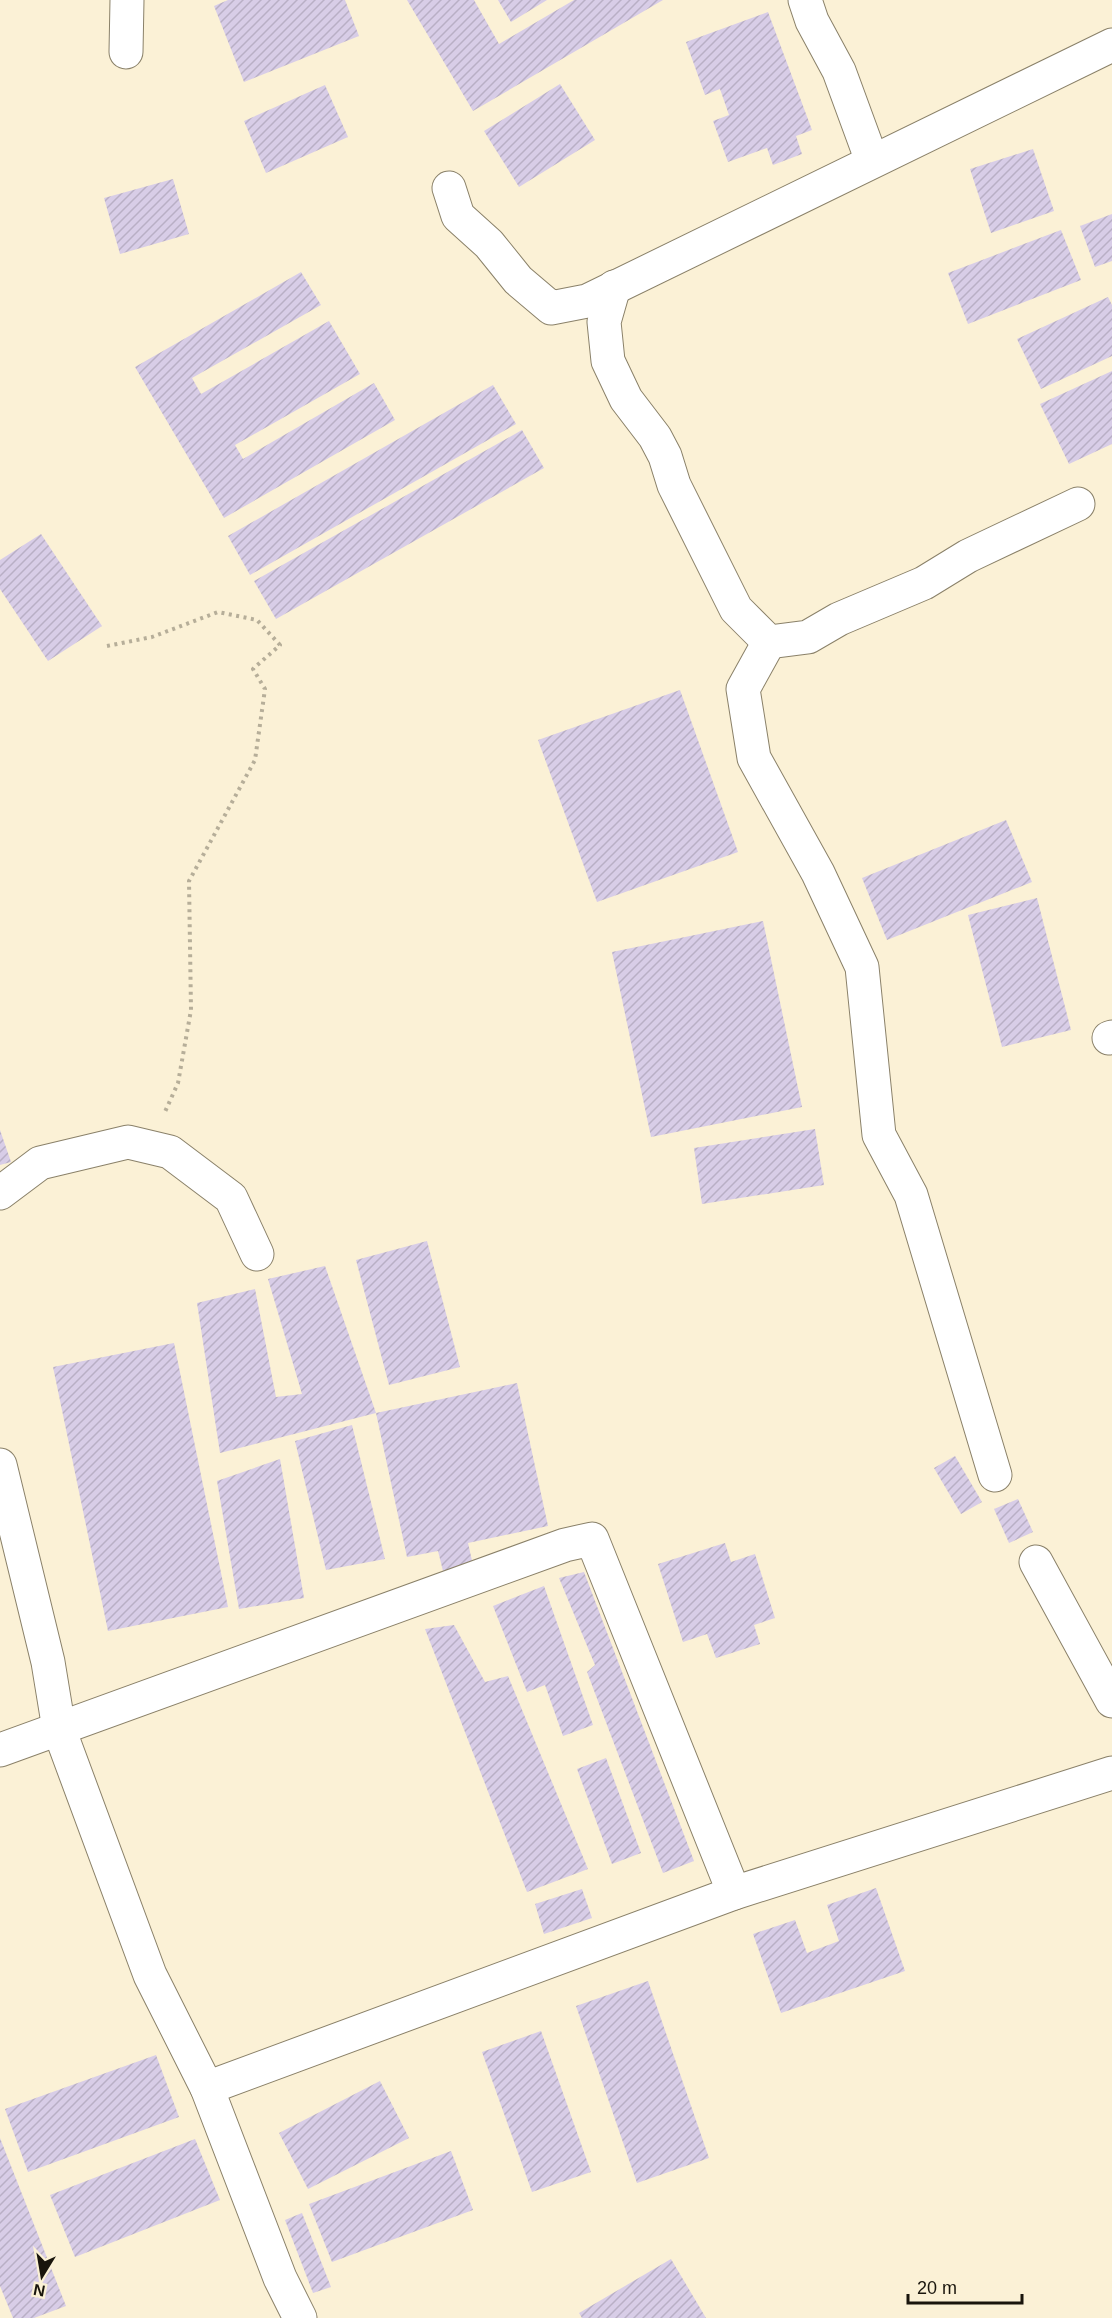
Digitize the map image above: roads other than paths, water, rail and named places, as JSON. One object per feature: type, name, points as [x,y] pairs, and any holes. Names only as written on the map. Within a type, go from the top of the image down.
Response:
[{"type":"street","points":[[126,52],[127,0]]},
{"type":"street","points":[[805,0],[812,21],[839,71],[872,160]]},
{"type":"street","points":[[449,188],[458,216],[489,244],[518,280],[551,308],[587,301],[872,160],[1112,45]]},
{"type":"street","points":[[614,287],[604,322],[608,361],[626,399],[655,438],[665,456],[674,485],[736,609],[769,642]]},
{"type":"street","points":[[769,642],[808,637],[839,619],[924,583],[968,556],[1078,504]]},
{"type":"street","points":[[769,642],[743,689],[754,758],[818,873],[862,967],[879,1135],[911,1195],[994,1475]]},
{"type":"street","points":[[0,1193],[40,1163],[128,1142],[150,1147],[170,1152],[231,1198],[257,1254]]},
{"type":"street","points":[[0,1465],[48,1662],[59,1729],[150,1975],[207,2088],[280,2278],[300,2318]]},
{"type":"street","points":[[0,1750],[565,1545],[592,1539],[734,1893]]},
{"type":"street","points":[[1036,1562],[1112,1701]]},
{"type":"street","points":[[207,2088],[734,1893],[1112,1773]]}]
